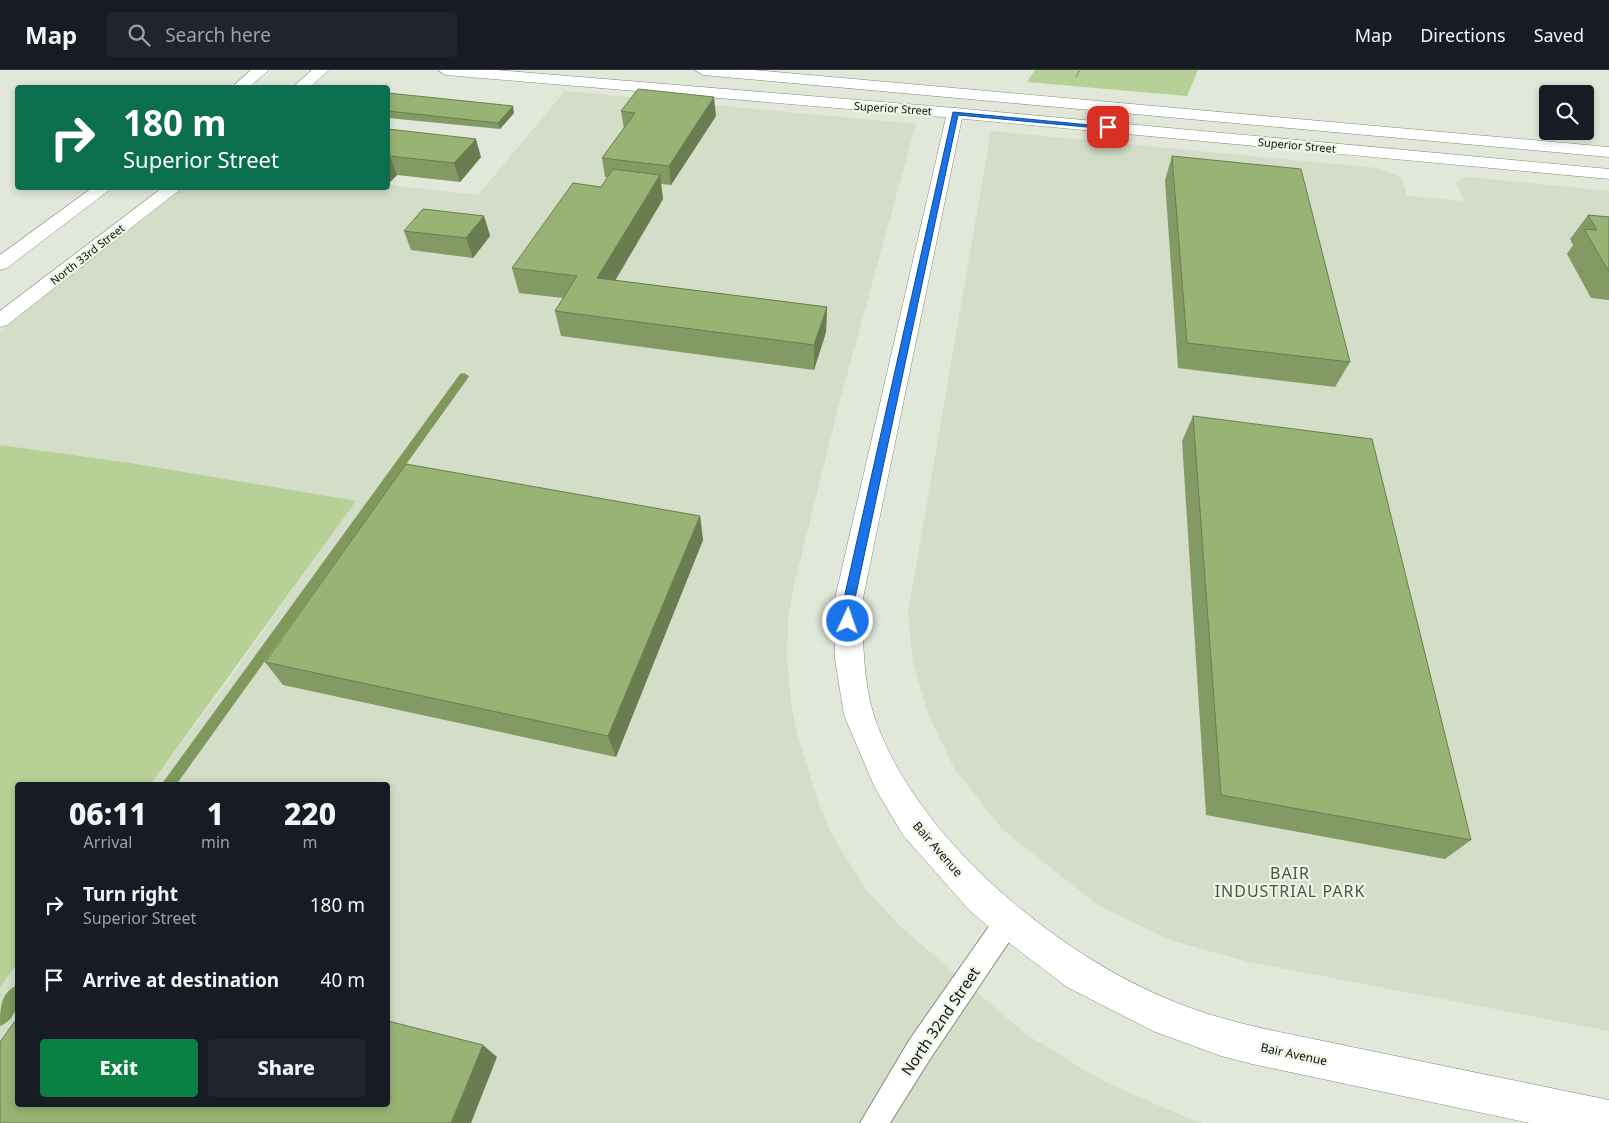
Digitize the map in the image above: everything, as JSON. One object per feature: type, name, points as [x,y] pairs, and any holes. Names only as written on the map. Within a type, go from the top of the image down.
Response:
[{"type":"main road","points":[[242,85],[261,70]]},
{"type":"main road","points":[[303,85],[321,70]]},
{"type":"main road","name":"Superior Street","points":[[446,70],[686,92],[955,113],[1609,174]]},
{"type":"main road","name":"Superior Street","points":[[703,70],[1609,153]]},
{"type":"main road","points":[[955,113],[957,109],[969,104],[1146,119],[1188,114]]},
{"type":"main road","name":"Bair Avenue","points":[[955,113],[848,603],[849,659],[859,716],[886,778],[915,824],[982,899],[1008,921],[1080,974],[1166,1018],[1221,1037],[1609,1120]]},
{"type":"main road","points":[[1222,138],[1322,137],[1387,143],[1395,141],[1394,137],[1380,131]]},
{"type":"main road","points":[[1418,156],[1421,148],[1430,147],[1496,152],[1609,153]]},
{"type":"main road","points":[[0,264],[100,190]]},
{"type":"main road","name":"North 33rd Street","points":[[0,321],[170,190]]},
{"type":"lane","name":"North 32nd Street","points":[[874,1123],[920,1049],[1008,921]]},
{"type":"shaded area","points":[[565,91],[916,124],[840,400],[793,590],[788,620],[787,658],[792,710],[800,743],[819,805],[831,833],[866,890],[902,928],[1027,1035],[1103,1081],[1183,1116],[1204,1123],[0,1123],[0,987],[15,967],[15,1107],[390,1107],[390,782],[152,782],[228,681],[355,501],[0,445],[0,331],[179,190],[390,190],[390,185],[478,195]]},
{"type":"shaded area","name":"BAIR INDUSTRIAL PARK","points":[[991,131],[1377,168],[1401,177],[1407,196],[1464,201],[1456,183],[1467,177],[1609,191],[1609,1031],[1249,962],[1170,940],[1098,905],[1003,830],[954,768],[928,714],[913,663],[908,613]]},
{"type":"green space","points":[[1035,70],[1198,70],[1187,96],[1027,82]]},
{"type":"green space","points":[[0,445],[130,463],[356,501],[152,782],[15,782],[15,967],[0,987]]},
{"type":"building","points":[[638,89],[714,97],[669,166],[602,158],[635,113],[621,111]]},
{"type":"building","points":[[390,93],[513,106],[498,123],[390,111]]},
{"type":"building","points":[[390,129],[476,139],[454,163],[390,156]]},
{"type":"building","points":[[1172,156],[1301,169],[1350,362],[1187,343]]},
{"type":"building","points":[[613,169],[660,175],[597,278],[827,307],[814,345],[555,311],[577,276],[512,268],[573,183],[601,187]]},
{"type":"building","points":[[423,209],[484,216],[466,238],[404,231]]},
{"type":"building","points":[[1588,215],[1609,217],[1609,272],[1584,229],[1597,230]]},
{"type":"building","points":[[1193,416],[1372,439],[1471,840],[1221,795]]},
{"type":"building","points":[[406,464],[700,516],[608,736],[265,662]]},
{"type":"building","points":[[15,1021],[15,1107],[390,1107],[390,1022],[483,1045],[451,1123],[0,1123],[0,1042]]},
{"type":"waterway","points":[[170,782],[464,376]]},
{"type":"waterway","points":[[0,1018],[15,997]]},
{"type":"district","name":"BAIR INDUSTRIAL PARK","points":[[1290,882]]},
{"type":"route","points":[[848,621],[848,603],[955,113],[1108,127]]}]
